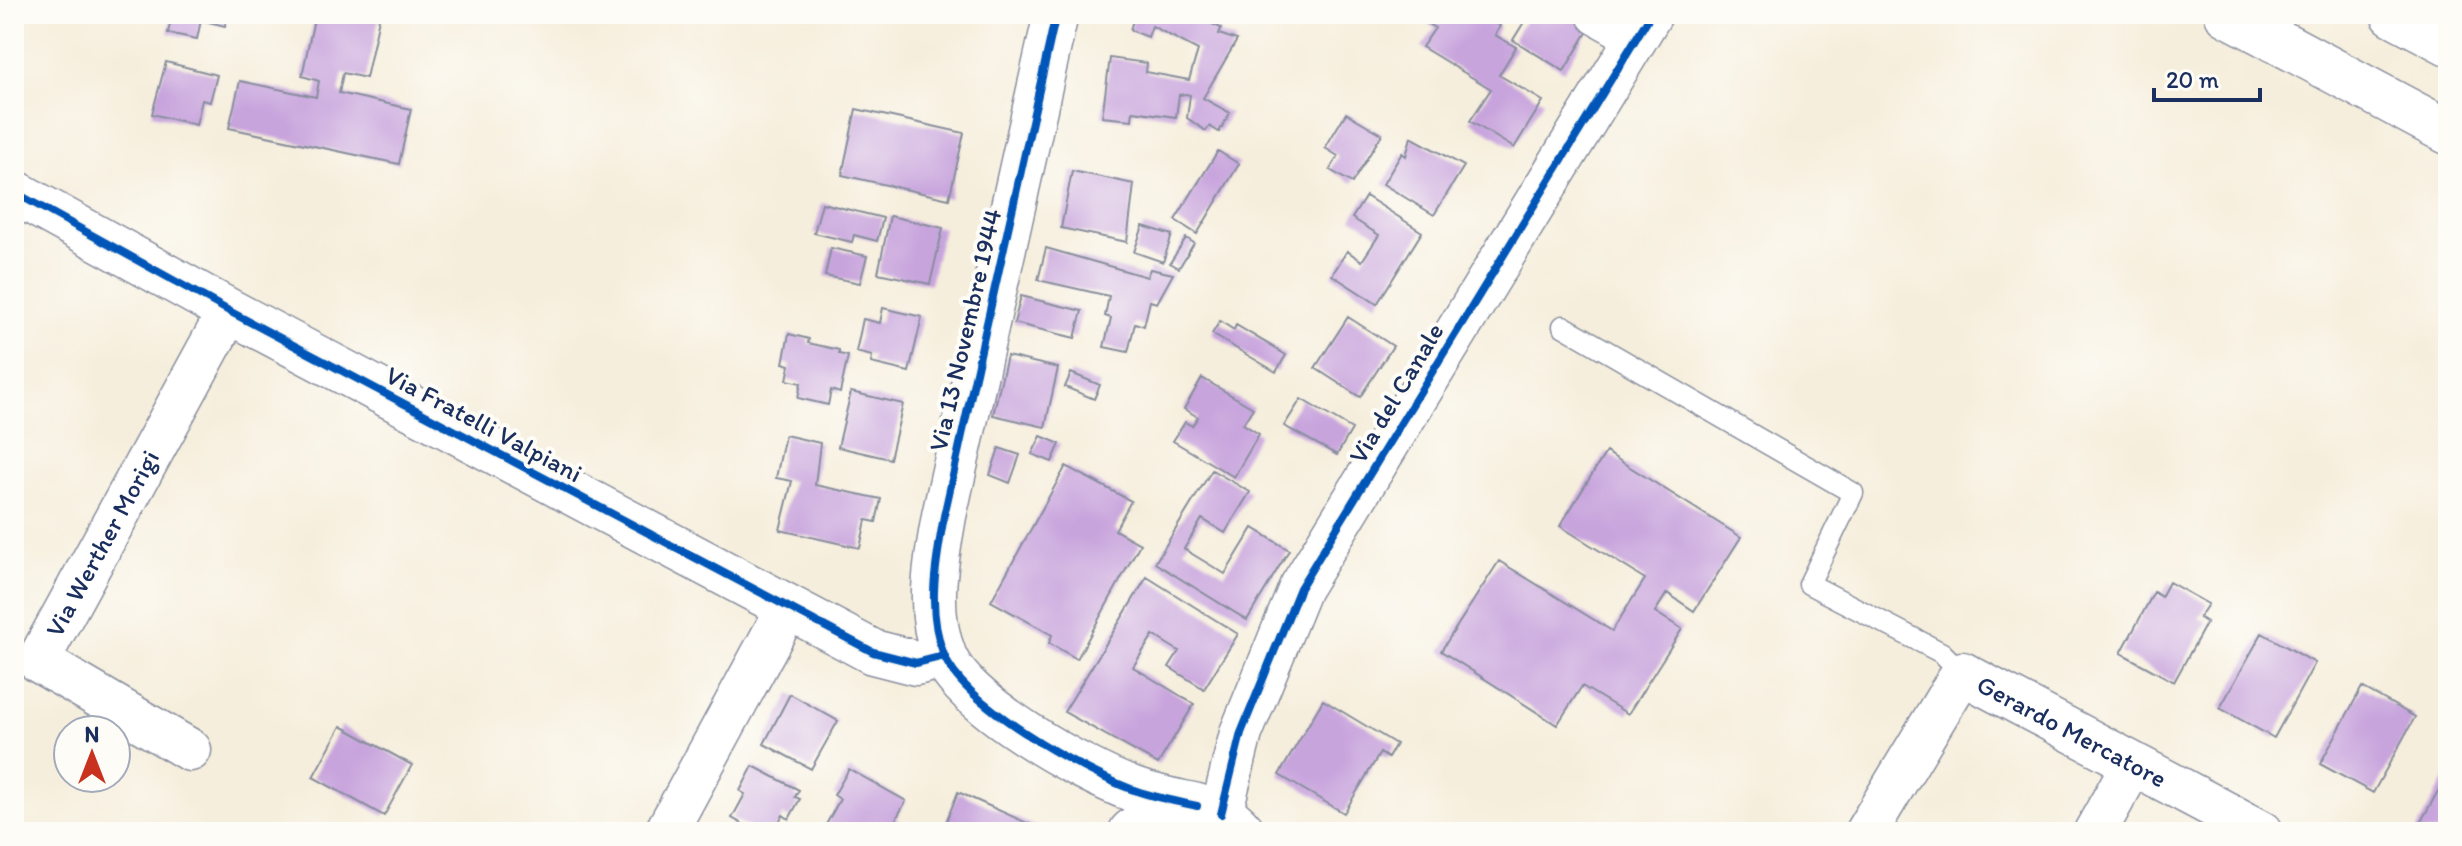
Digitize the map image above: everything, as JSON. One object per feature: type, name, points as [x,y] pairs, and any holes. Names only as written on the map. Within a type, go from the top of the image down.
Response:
[{"type":"main road","name":"Via 13 Novembre 1944","points":[[944,656],[934,610],[936,557],[1056,14]]},
{"type":"main road","points":[[2227,14],[2448,132]]},
{"type":"main road","points":[[2393,14],[2448,43]]},
{"type":"main road","name":"Via Fratelli Valpiani","points":[[14,192],[229,311],[873,652],[916,663],[944,656]]},
{"type":"main road","points":[[944,656],[956,676],[987,706],[1085,769],[1134,791],[1220,817]]},
{"type":"main road","points":[[1085,769],[1113,814],[1114,832]]},
{"type":"main road","points":[[1131,832],[1147,817],[1171,808],[1220,817]]},
{"type":"street","points":[[1598,14],[1644,25]]},
{"type":"street","name":"Via del Canale","points":[[1220,817],[1241,733],[1300,588],[1644,25]]},
{"type":"street","name":"Via Werther Morigi","points":[[190,750],[38,661],[229,311]]},
{"type":"street","points":[[666,832],[788,607]]},
{"type":"street","name":"Gerardo Mercatore","points":[[1866,832],[1962,673],[2262,832]]},
{"type":"street","points":[[2095,832],[2133,764]]},
{"type":"lane","points":[[1563,326],[1853,493],[1809,584],[1942,653],[1962,673]]},
{"type":"building","points":[[172,14],[227,14],[225,26],[201,20],[197,39],[168,33]]},
{"type":"building","points":[[315,14],[380,14],[366,78],[343,73],[339,93],[411,109],[399,164],[229,128],[240,81],[316,97],[319,81],[302,76]]},
{"type":"building","points":[[1135,14],[1191,14],[1221,28],[1219,34],[1237,40],[1203,98],[1230,113],[1219,132],[1209,126],[1206,131],[1187,118],[1190,95],[1186,94],[1179,95],[1176,117],[1133,111],[1132,120],[1102,117],[1110,58],[1147,63],[1146,72],[1189,80],[1198,50],[1152,26],[1148,37],[1130,30]]},
{"type":"building","points":[[1429,14],[1484,14],[1500,26],[1495,35],[1516,47],[1499,75],[1543,101],[1514,148],[1470,121],[1491,89],[1422,47],[1435,28],[1424,22]]},
{"type":"building","points":[[1529,14],[1575,14],[1592,24],[1564,71],[1513,40]]},
{"type":"building","points":[[166,62],[217,75],[210,102],[202,100],[196,125],[152,114]]},
{"type":"building","points":[[856,109],[964,133],[949,199],[842,175]]},
{"type":"building","points":[[1346,113],[1382,134],[1352,183],[1330,170],[1338,156],[1325,148]]},
{"type":"building","points":[[1411,137],[1464,166],[1434,215],[1383,184],[1402,153],[1406,156]]},
{"type":"building","points":[[1218,151],[1239,164],[1197,234],[1175,220]]},
{"type":"building","points":[[1072,171],[1134,184],[1127,242],[1061,228]]},
{"type":"building","points":[[1366,196],[1422,232],[1377,304],[1332,275],[1347,251],[1362,261],[1379,235],[1352,218]]},
{"type":"building","points":[[822,203],[883,218],[877,241],[854,235],[852,242],[814,233]]},
{"type":"building","points":[[890,216],[943,228],[930,284],[878,273]]},
{"type":"building","points":[[1143,226],[1172,235],[1163,262],[1134,252]]},
{"type":"building","points":[[1186,238],[1194,243],[1179,268],[1170,263]]},
{"type":"building","points":[[831,248],[867,256],[860,283],[825,276]]},
{"type":"building","points":[[1046,248],[1147,277],[1150,269],[1173,274],[1157,303],[1150,301],[1144,326],[1135,323],[1128,352],[1104,347],[1111,318],[1105,316],[1109,296],[1038,280]]},
{"type":"building","points":[[1021,296],[1082,311],[1075,338],[1014,323]]},
{"type":"building","points":[[883,308],[922,317],[909,372],[871,363],[872,356],[856,352],[863,319],[880,323]]},
{"type":"building","points":[[1348,317],[1393,346],[1360,397],[1315,368]]},
{"type":"building","points":[[1220,321],[1234,330],[1236,325],[1286,355],[1276,372],[1212,334]]},
{"type":"building","points":[[789,334],[809,339],[808,343],[839,350],[839,354],[848,356],[840,393],[831,390],[828,405],[798,398],[801,383],[787,380],[790,365],[783,363]]},
{"type":"building","points":[[1007,356],[1058,368],[1045,427],[993,415]]},
{"type":"building","points":[[1071,373],[1100,385],[1094,399],[1065,387]]},
{"type":"building","points":[[1202,378],[1253,408],[1243,424],[1259,434],[1234,477],[1173,441],[1185,422],[1192,426],[1198,417],[1184,409]]},
{"type":"building","points":[[851,392],[903,404],[890,459],[838,447]]},
{"type":"building","points":[[1301,399],[1352,429],[1337,455],[1284,426]]},
{"type":"building","points":[[785,435],[820,443],[815,485],[881,499],[876,522],[866,520],[860,548],[780,530],[792,481],[776,478]]},
{"type":"building","points":[[1041,436],[1060,444],[1052,462],[1032,454]]},
{"type":"building","points":[[999,448],[1020,455],[1010,483],[990,475]]},
{"type":"building","points":[[1606,452],[1741,537],[1694,611],[1667,593],[1655,612],[1682,629],[1628,714],[1582,686],[1557,725],[1441,651],[1499,561],[1612,631],[1645,579],[1560,526]]},
{"type":"building","points":[[1066,466],[1131,501],[1115,530],[1140,544],[1077,659],[1049,643],[1052,635],[991,601]]},
{"type":"building","points":[[1212,470],[1250,492],[1225,533],[1202,519],[1184,549],[1225,574],[1253,528],[1289,550],[1247,620],[1155,563]]},
{"type":"building","points":[[1147,577],[1238,634],[1204,689],[1169,667],[1179,651],[1153,635],[1133,667],[1194,704],[1158,764],[1064,712]]},
{"type":"building","points":[[2169,582],[2208,604],[2199,618],[2207,622],[2174,682],[2121,653],[2154,592],[2161,597]]},
{"type":"building","points":[[2262,633],[2315,663],[2274,738],[2220,708]]},
{"type":"building","points":[[2362,687],[2415,717],[2373,793],[2320,764]]},
{"type":"building","points":[[790,694],[838,721],[811,769],[764,744]]},
{"type":"building","points":[[1323,700],[1396,744],[1388,758],[1380,753],[1344,813],[1279,775]]},
{"type":"building","points":[[341,726],[412,765],[384,816],[313,777]]},
{"type":"building","points":[[753,766],[799,790],[795,797],[800,799],[789,819],[783,815],[774,832],[757,832],[732,818],[745,794],[740,791]]},
{"type":"building","points":[[849,769],[906,801],[896,819],[909,827],[906,832],[822,832],[840,799],[834,795]]},
{"type":"building","points":[[2448,774],[2448,832],[2415,832],[2442,784]]},
{"type":"building","points":[[958,792],[987,805],[1047,832],[942,832]]},
{"type":"cycle path","points":[[1056,14],[944,516],[934,586],[935,621],[944,655],[955,674],[974,694],[1026,734],[1055,752],[1131,789],[1197,806]]},
{"type":"cycle path","points":[[1221,814],[1241,733],[1300,588],[1651,14]]},
{"type":"cycle path","points":[[14,192],[229,311],[873,652],[916,663],[944,656]]}]
